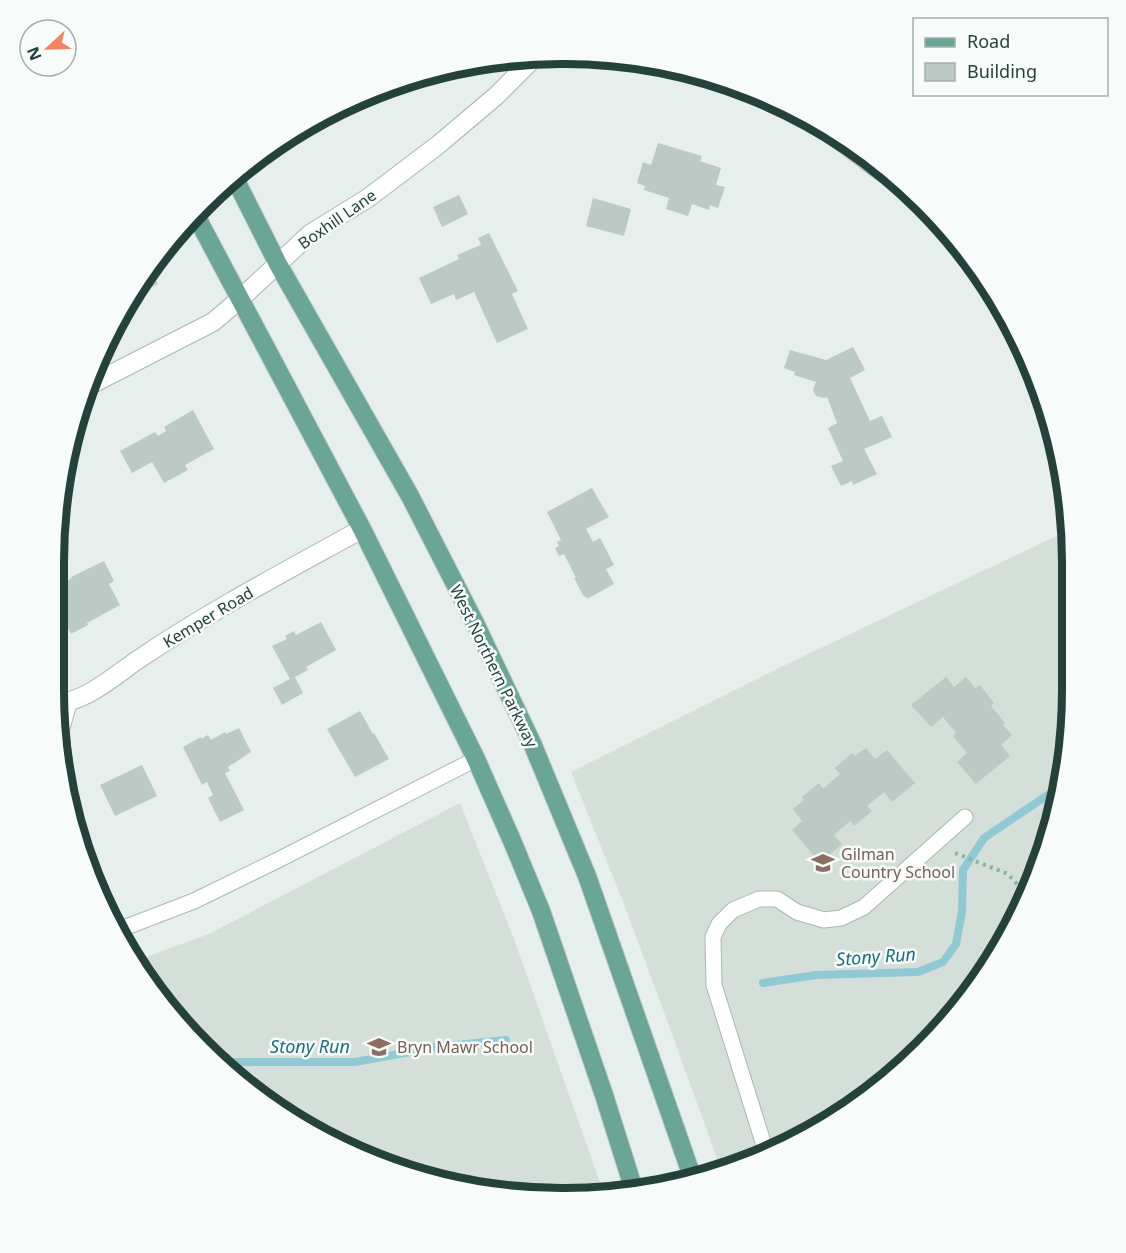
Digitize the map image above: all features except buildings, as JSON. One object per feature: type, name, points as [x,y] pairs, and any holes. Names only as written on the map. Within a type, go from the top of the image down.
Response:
[{"type":"main road","name":"West Northern Parkway","points":[[238,185],[278,264],[410,496],[475,623],[532,743],[587,876],[691,1172]]},
{"type":"main road","points":[[199,223],[362,529],[476,759],[541,911],[632,1183]]},
{"type":"street","name":"Boxhill Lane","points":[[99,382],[213,322],[310,234],[368,198],[438,145],[496,96],[526,66]]},
{"type":"street","name":"Kemper Road","points":[[65,701],[90,693],[230,603],[362,529]]},
{"type":"lane","points":[[125,927],[194,901],[476,759]]},
{"type":"lane","points":[[764,1146],[714,985],[712,937],[719,924],[733,910],[759,899],[777,899],[797,912],[824,921],[841,918],[864,907],[965,817]]},
{"type":"path","points":[[947,850],[1008,874],[1021,888]]},
{"type":"shaded area","name":"Gilman Country School","points":[[1060,534],[1062,690],[1052,787],[1045,819],[1024,881],[995,939],[938,1019],[892,1065],[812,1122],[754,1151],[719,1163],[624,904],[571,772],[783,666]]},
{"type":"shaded area","name":"Bryn Mawr School","points":[[460,803],[513,936],[601,1186],[530,1187],[466,1179],[434,1172],[372,1151],[314,1122],[286,1104],[234,1065],[188,1019],[143,958],[209,934]]},
{"type":"waterway","name":"Stony Run","points":[[763,983],[816,975],[918,972],[943,962],[956,944],[962,911],[963,870],[984,838],[1051,793]]},
{"type":"waterway","name":"Stony Run","points":[[231,1062],[355,1062],[437,1047],[506,1040]]},
{"type":"place","name":"Gilman Country School","points":[[823,863]]},
{"type":"place","name":"Bryn Mawr School","points":[[379,1047]]}]
